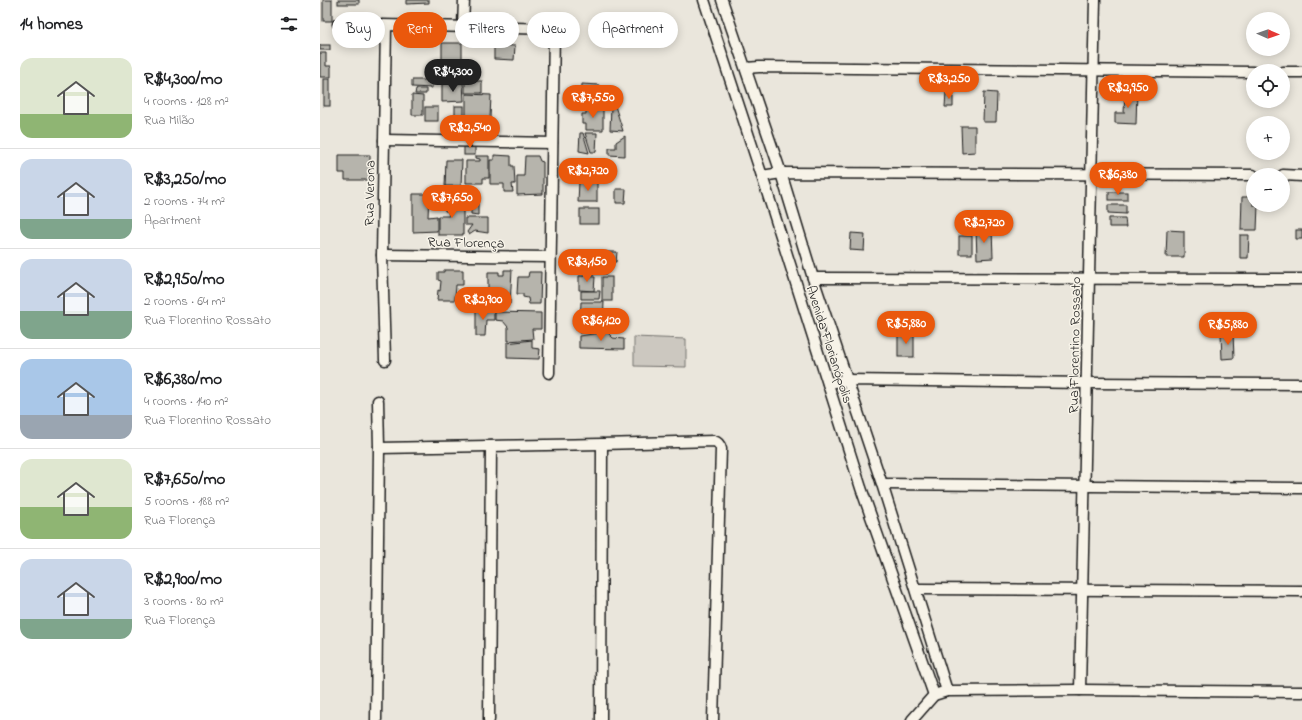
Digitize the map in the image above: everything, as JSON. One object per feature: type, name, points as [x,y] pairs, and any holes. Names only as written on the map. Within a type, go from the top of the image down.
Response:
[{"type":"street","points":[[464,0],[464,12]]},
{"type":"street","name":"Avenida Florianópolis","points":[[704,0],[762,176],[861,488],[934,695]]},
{"type":"street","name":"Avenida Florianópolis","points":[[722,0],[781,173],[813,278],[916,588],[947,691]]},
{"type":"street","name":"Rua Florentino Rossato","points":[[1080,690],[1096,0]]},
{"type":"street","points":[[386,26],[455,27]]},
{"type":"street","name":"Rua Verona","points":[[384,360],[382,255],[386,26]]},
{"type":"street","points":[[519,28],[554,29],[549,373]]},
{"type":"street","points":[[746,68],[1246,72]]},
{"type":"street","points":[[1290,72],[1302,72]]},
{"type":"street","points":[[384,140],[552,143]]},
{"type":"street","points":[[762,176],[781,173],[1246,175]]},
{"type":"street","points":[[1290,175],[1302,176]]},
{"type":"street","name":"Rua Florença","points":[[382,255],[550,257]]},
{"type":"street","points":[[813,278],[1302,279]]},
{"type":"street","points":[[828,382],[847,380],[1302,384]]},
{"type":"street","points":[[376,720],[379,448],[378,401]]},
{"type":"street","points":[[379,448],[714,441],[720,445],[713,720]]},
{"type":"street","points":[[601,720],[602,444]]},
{"type":"street","points":[[489,720],[490,446]]},
{"type":"street","points":[[882,484],[1302,488]]},
{"type":"street","points":[[916,588],[1302,591]]},
{"type":"street","points":[[912,720],[934,695],[947,691],[1080,690],[1302,692]]},
{"type":"shaded area","points":[[634,337],[686,339],[686,367],[634,366]]},
{"type":"building","points":[[323,0],[332,0],[332,21],[323,21]]},
{"type":"building","points":[[338,0],[359,0],[359,4],[338,4]]},
{"type":"building","points":[[406,0],[429,0],[429,3],[406,4]]},
{"type":"building","points":[[447,43],[455,43],[455,48],[462,48],[462,69],[442,69],[442,48],[447,48]]},
{"type":"building","points":[[320,45],[330,45],[330,50],[320,50]]},
{"type":"building","points":[[494,48],[515,48],[514,60],[494,59]]},
{"type":"building","points":[[320,53],[326,53],[326,66],[331,66],[331,77],[320,77]]},
{"type":"building","points":[[439,74],[463,74],[463,81],[439,81]]},
{"type":"building","points":[[324,79],[330,79],[330,106],[324,106]]},
{"type":"building","points":[[412,80],[432,80],[432,88],[412,87]]},
{"type":"building","points":[[465,81],[482,81],[482,93],[465,93]]},
{"type":"building","points":[[463,83],[464,101],[442,102],[442,84]]},
{"type":"building","points":[[582,84],[599,85],[598,105],[581,105]]},
{"type":"building","points":[[416,89],[426,89],[426,94],[415,94]]},
{"type":"building","points":[[1125,91],[1137,91],[1136,124],[1115,123],[1115,113],[1124,113]]},
{"type":"building","points":[[946,92],[953,92],[953,107],[945,107]]},
{"type":"building","points":[[984,92],[997,93],[996,122],[983,122]]},
{"type":"building","points":[[466,94],[491,95],[490,118],[466,118]]},
{"type":"building","points":[[412,95],[423,96],[423,115],[412,115]]},
{"type":"building","points":[[455,106],[464,106],[464,117],[455,117]]},
{"type":"building","points":[[615,106],[623,131],[610,130],[611,107]]},
{"type":"building","points":[[425,107],[438,107],[438,121],[425,121]]},
{"type":"building","points":[[586,108],[603,108],[603,130],[586,130],[586,124],[582,124],[582,114],[586,114]]},
{"type":"building","points":[[961,126],[975,126],[975,152],[962,153]]},
{"type":"building","points":[[580,133],[583,133],[589,153],[579,151]]},
{"type":"building","points":[[585,133],[597,133],[596,152],[591,152]]},
{"type":"building","points":[[625,136],[625,156],[609,155],[609,148],[616,148],[616,142]]},
{"type":"building","points":[[464,143],[475,143],[475,155],[464,155]]},
{"type":"building","points":[[339,155],[370,155],[370,180],[345,180],[345,173],[339,173]]},
{"type":"building","points":[[494,155],[511,156],[511,166],[514,166],[515,184],[512,184],[513,192],[504,192],[504,184],[490,184],[490,160],[494,160]]},
{"type":"building","points":[[476,156],[489,156],[489,178],[483,178],[483,183],[466,183],[466,161],[480,161],[480,159],[476,158]]},
{"type":"building","points":[[525,156],[538,156],[540,161],[543,162],[543,194],[517,195],[517,176],[524,176]]},
{"type":"building","points":[[446,160],[462,160],[461,186],[445,186]]},
{"type":"building","points":[[579,182],[597,182],[597,202],[578,202]]},
{"type":"building","points":[[616,189],[626,189],[625,203],[616,203]]},
{"type":"building","points":[[1109,192],[1127,192],[1127,200],[1109,200]]},
{"type":"building","points":[[413,194],[429,194],[428,217],[437,216],[437,231],[413,232]]},
{"type":"building","points":[[464,196],[478,196],[478,215],[471,214],[471,205],[464,202]]},
{"type":"building","points":[[1242,197],[1246,197],[1246,212],[1258,212],[1257,230],[1241,230]]},
{"type":"building","points":[[445,201],[463,201],[463,235],[438,235],[438,216],[449,216],[448,211],[445,211]]},
{"type":"building","points":[[1108,205],[1126,205],[1126,214],[1108,213]]},
{"type":"building","points":[[580,209],[599,209],[599,224],[580,224]]},
{"type":"building","points":[[465,218],[488,218],[488,233],[475,231],[469,235],[467,232],[472,225],[465,225]]},
{"type":"building","points":[[1109,218],[1125,218],[1126,227],[1109,227]]},
{"type":"building","points":[[976,229],[992,229],[993,258],[977,259]]},
{"type":"building","points":[[1167,230],[1184,231],[1184,257],[1166,257]]},
{"type":"building","points":[[1296,230],[1302,230],[1302,239],[1296,239]]},
{"type":"building","points":[[851,233],[865,234],[864,251],[850,250]]},
{"type":"building","points":[[1240,235],[1249,235],[1248,258],[1240,258]]},
{"type":"building","points":[[959,236],[972,236],[972,254],[959,254]]},
{"type":"building","points":[[578,252],[617,252],[616,262],[610,262],[607,274],[579,274]]},
{"type":"building","points":[[444,270],[463,270],[463,285],[456,285],[455,300],[437,300],[441,281],[438,280],[438,272],[444,272]]},
{"type":"building","points":[[504,270],[512,270],[510,304],[496,304],[495,309],[488,309],[488,272],[499,272],[499,275],[504,275]]},
{"type":"building","points":[[529,272],[541,272],[540,304],[529,304],[528,298],[523,297],[523,294],[517,294],[518,277],[528,277]]},
{"type":"building","points":[[579,276],[595,277],[594,291],[579,290]]},
{"type":"building","points":[[602,277],[612,277],[612,301],[602,301]]},
{"type":"building","points":[[581,291],[600,291],[599,299],[581,299]]},
{"type":"building","points":[[581,302],[604,302],[603,324],[580,324]]},
{"type":"building","points":[[476,310],[494,310],[494,320],[486,320],[485,336],[476,336]]},
{"type":"building","points":[[495,312],[541,313],[541,329],[532,329],[533,339],[508,341],[508,327],[503,321],[495,320]]},
{"type":"building","points":[[580,328],[607,330],[579,333]]},
{"type":"building","points":[[607,332],[613,338],[624,339],[624,349],[579,348],[579,336]]},
{"type":"building","points":[[898,333],[914,333],[914,357],[898,357]]},
{"type":"building","points":[[1233,333],[1234,358],[1222,359],[1221,334]]},
{"type":"building","points":[[532,340],[532,348],[540,349],[539,359],[507,358],[507,343]]}]
